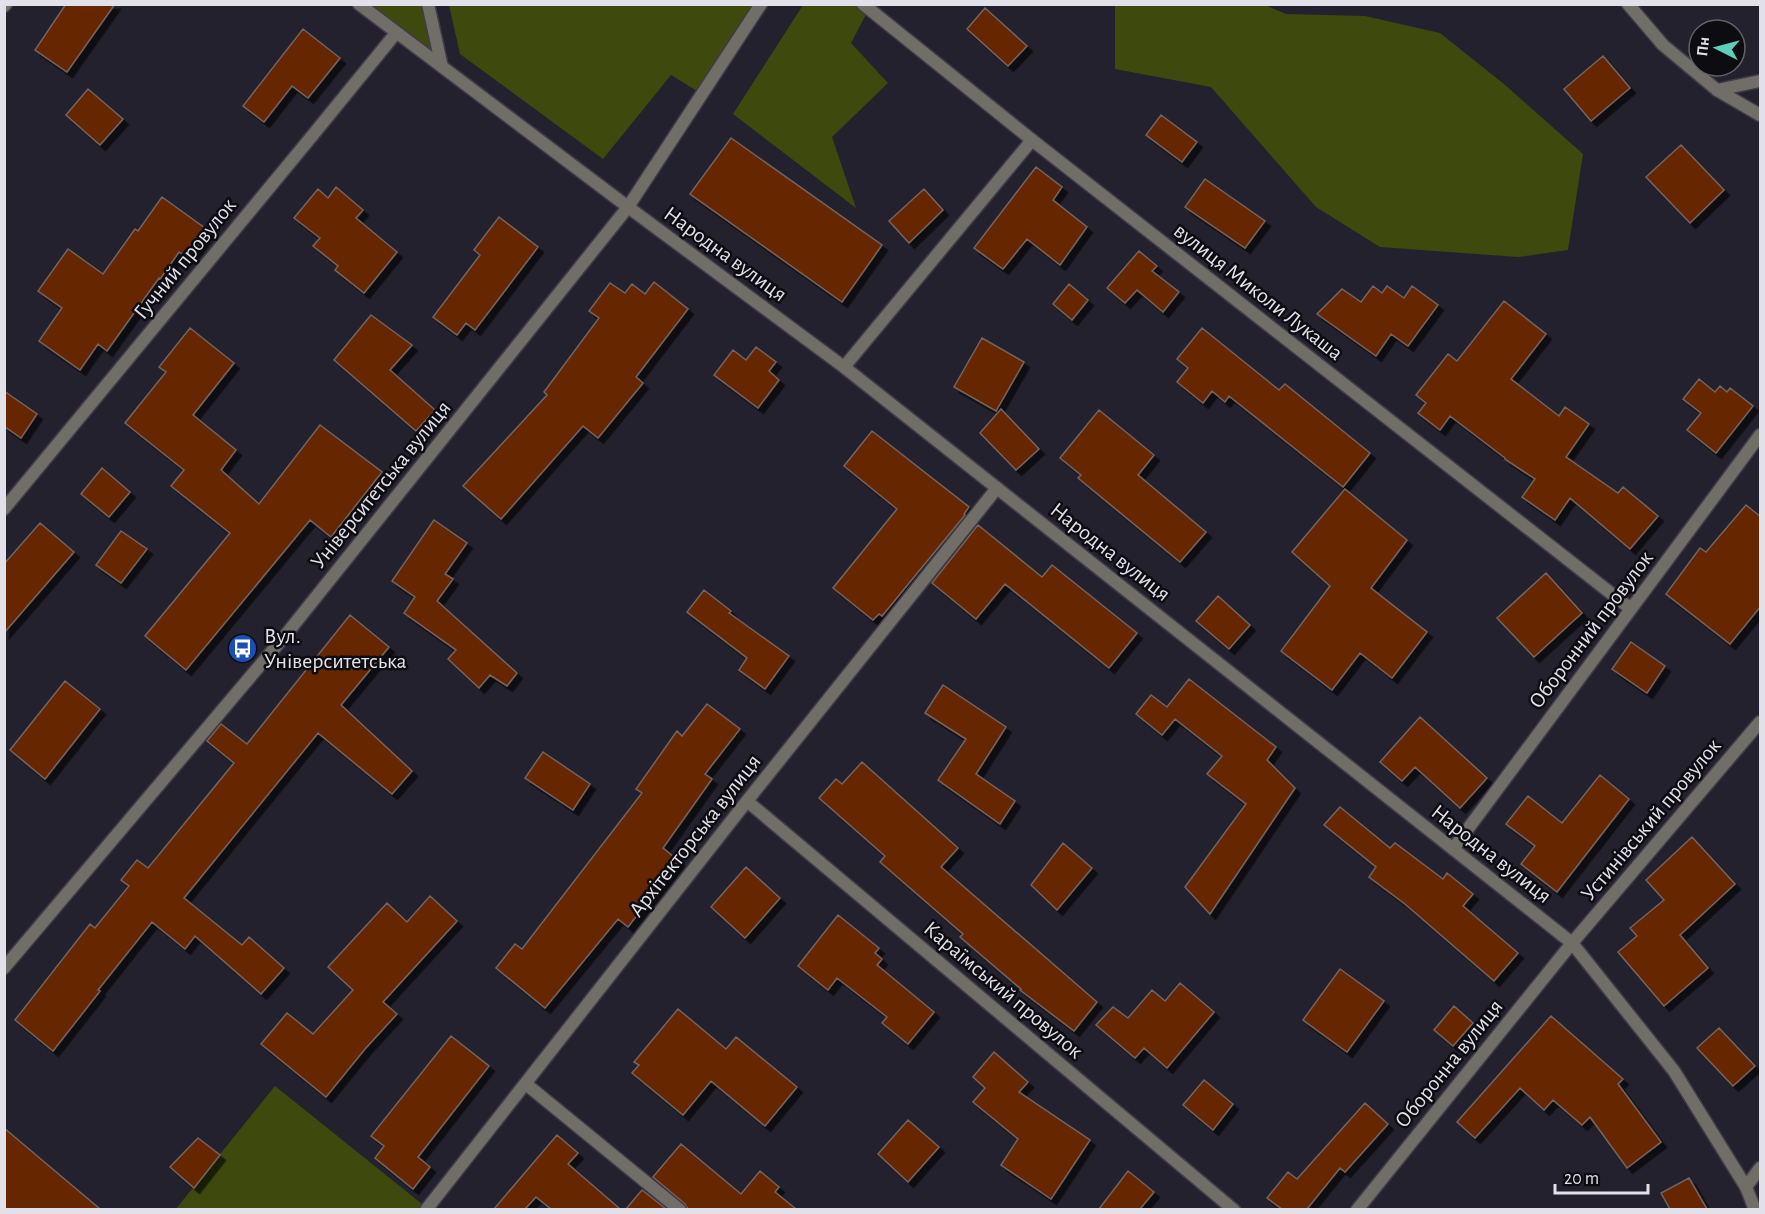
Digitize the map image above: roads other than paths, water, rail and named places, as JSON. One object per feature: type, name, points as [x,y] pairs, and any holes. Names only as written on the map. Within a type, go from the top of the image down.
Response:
[{"type":"street","name":"Народна вулиця","points":[[359,4],[844,367],[1572,943],[1674,1071],[1746,1187],[1755,1209]]},
{"type":"street","points":[[428,4],[442,67]]},
{"type":"street","name":"Університетська вулиця","points":[[4,968],[284,637],[628,207],[761,4]]},
{"type":"street","name":"вулиця Миколи Лукаша","points":[[863,4],[1032,140],[1631,609]]},
{"type":"street","points":[[1628,4],[1663,45],[1718,90],[1761,116]]},
{"type":"street","name":"Гучний провулок","points":[[4,509],[396,33]]},
{"type":"street","points":[[1718,90],[1761,81]]},
{"type":"street","points":[[844,367],[1032,140]]},
{"type":"street","name":"Оборонний провулок","points":[[1453,849],[1761,435]]},
{"type":"street","name":"Архітекторська вулиця","points":[[426,1209],[997,488]]},
{"type":"street","name":"Устинівський провулок","points":[[1572,943],[1761,722]]},
{"type":"street","name":"Караїмський провулок","points":[[747,801],[1234,1209]]},
{"type":"street","name":"Оборонна вулиця","points":[[1357,1209],[1572,943]]},
{"type":"street","points":[[526,1084],[680,1209]]},
{"type":"street","points":[[1746,1187],[1761,1168]]},
{"type":"place","name":"Вул. Університетська","points":[[243,648]]}]
